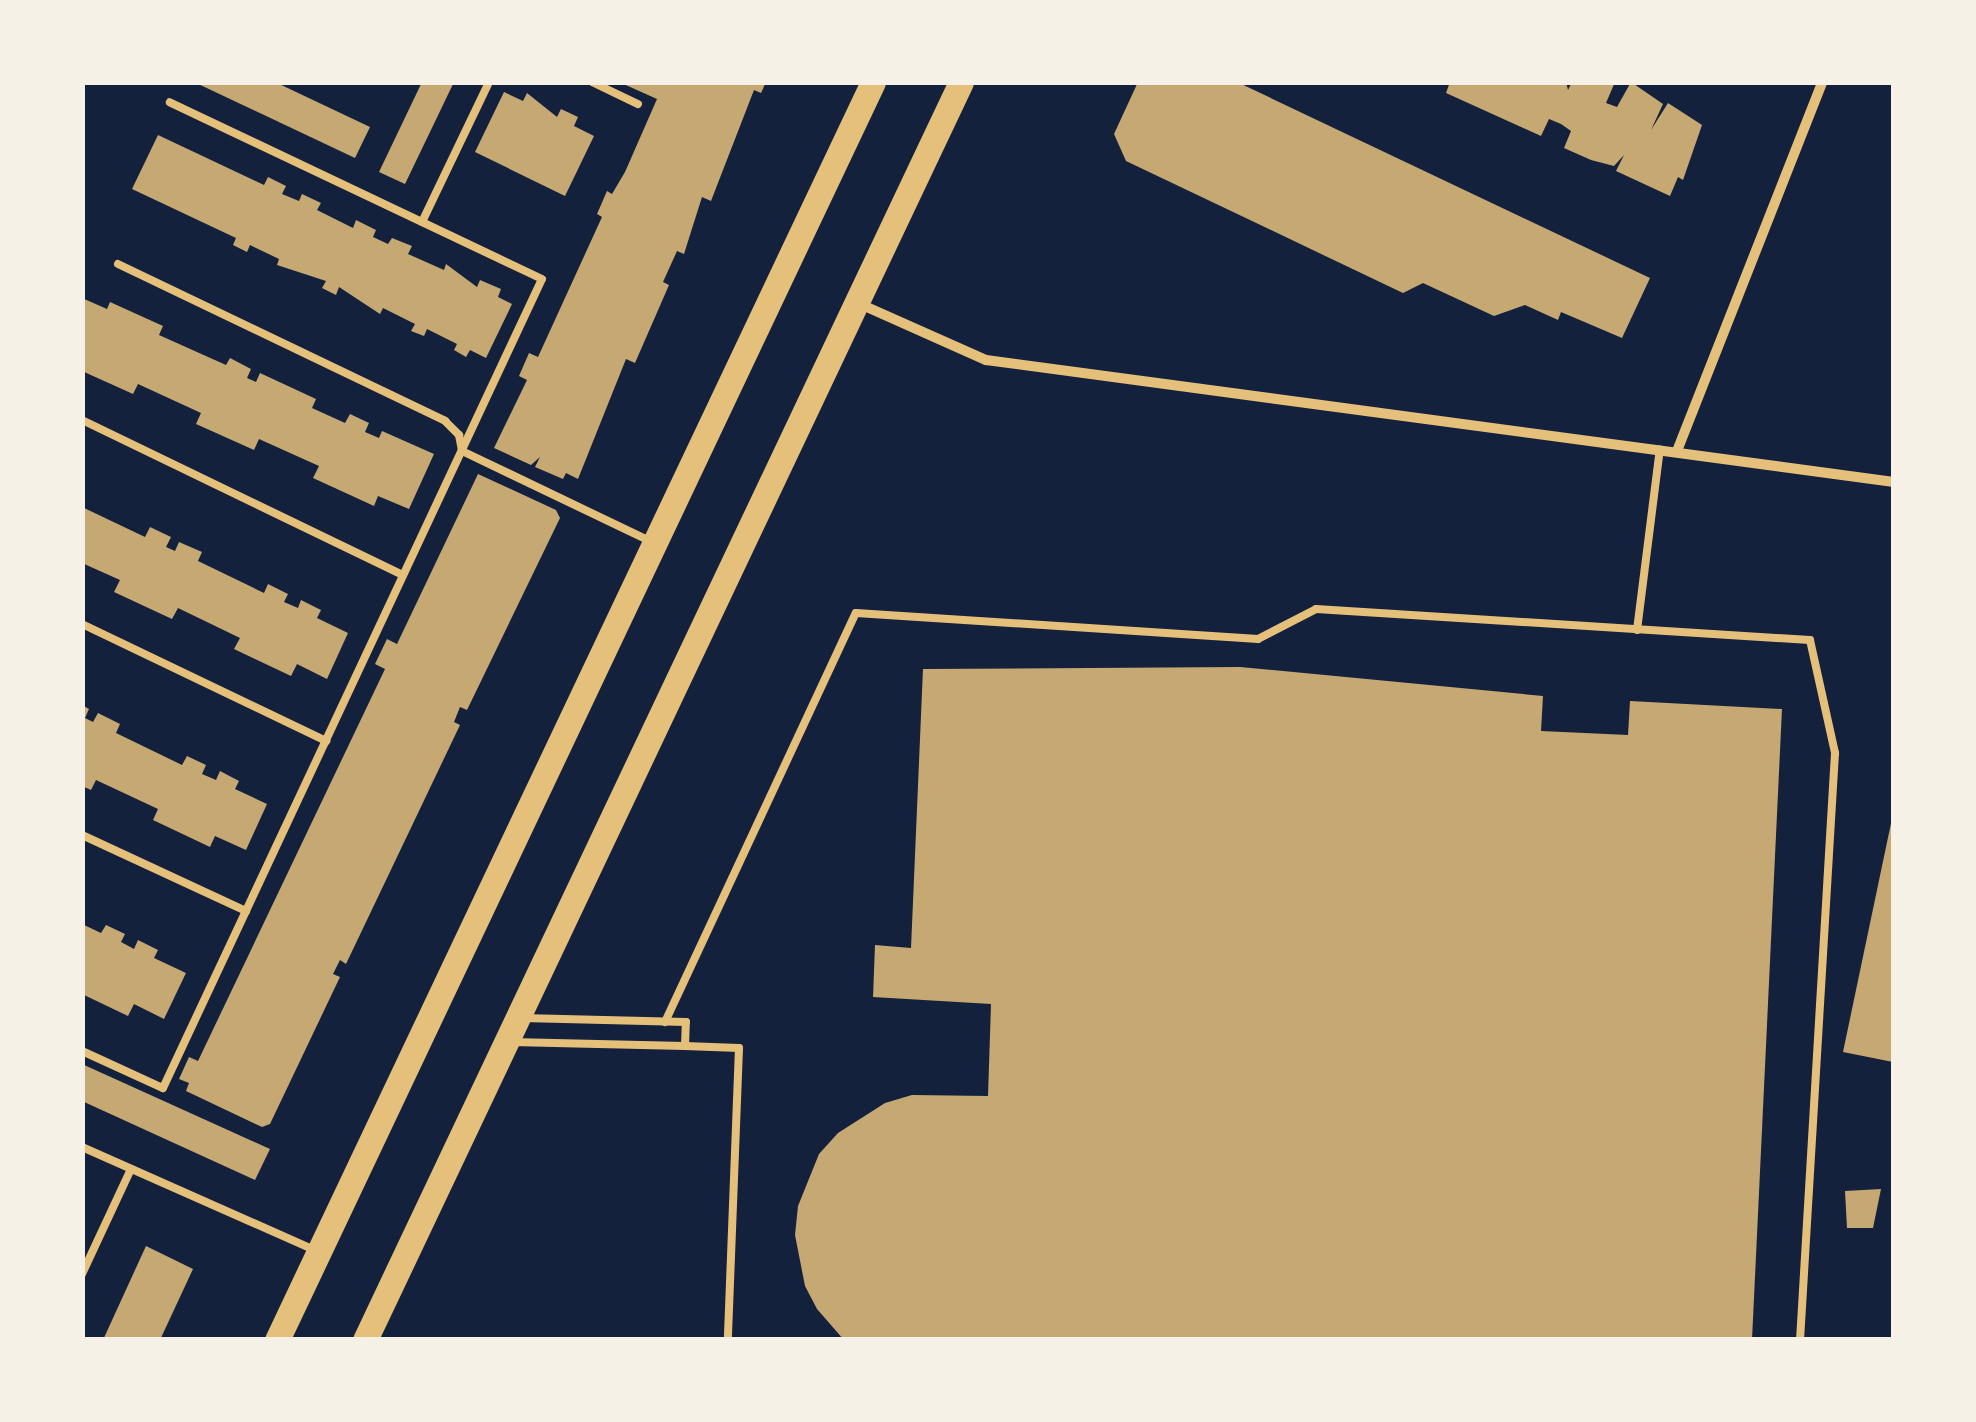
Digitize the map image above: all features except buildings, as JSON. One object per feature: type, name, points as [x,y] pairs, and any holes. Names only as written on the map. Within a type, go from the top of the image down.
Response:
[{"type":"main road","points":[[277,1340],[873,82]]},
{"type":"main road","points":[[365,1340],[961,82]]},
{"type":"street","points":[[1677,451],[1822,82]]},
{"type":"street","points":[[859,304],[986,360],[1894,482]]},
{"type":"lane","points":[[422,222],[489,82]]},
{"type":"lane","points":[[592,82],[638,104]]},
{"type":"lane","points":[[82,1051],[163,1088],[542,279],[170,102]]},
{"type":"lane","points":[[118,264],[445,420],[459,435],[462,451]]},
{"type":"lane","points":[[82,420],[403,575]]},
{"type":"lane","points":[[1637,630],[1660,450]]},
{"type":"lane","points":[[462,451],[656,544]]},
{"type":"lane","points":[[666,1022],[856,614],[1258,638],[1316,610],[1810,640],[1834,753],[1800,1340]]},
{"type":"lane","points":[[82,624],[326,740]]},
{"type":"lane","points":[[82,835],[246,911]]},
{"type":"lane","points":[[512,1030],[686,1022],[685,1046]]},
{"type":"lane","points":[[512,1030],[739,1048],[728,1340]]},
{"type":"lane","points":[[82,1147],[318,1252]]},
{"type":"lane","points":[[82,1274],[131,1169]]}]
